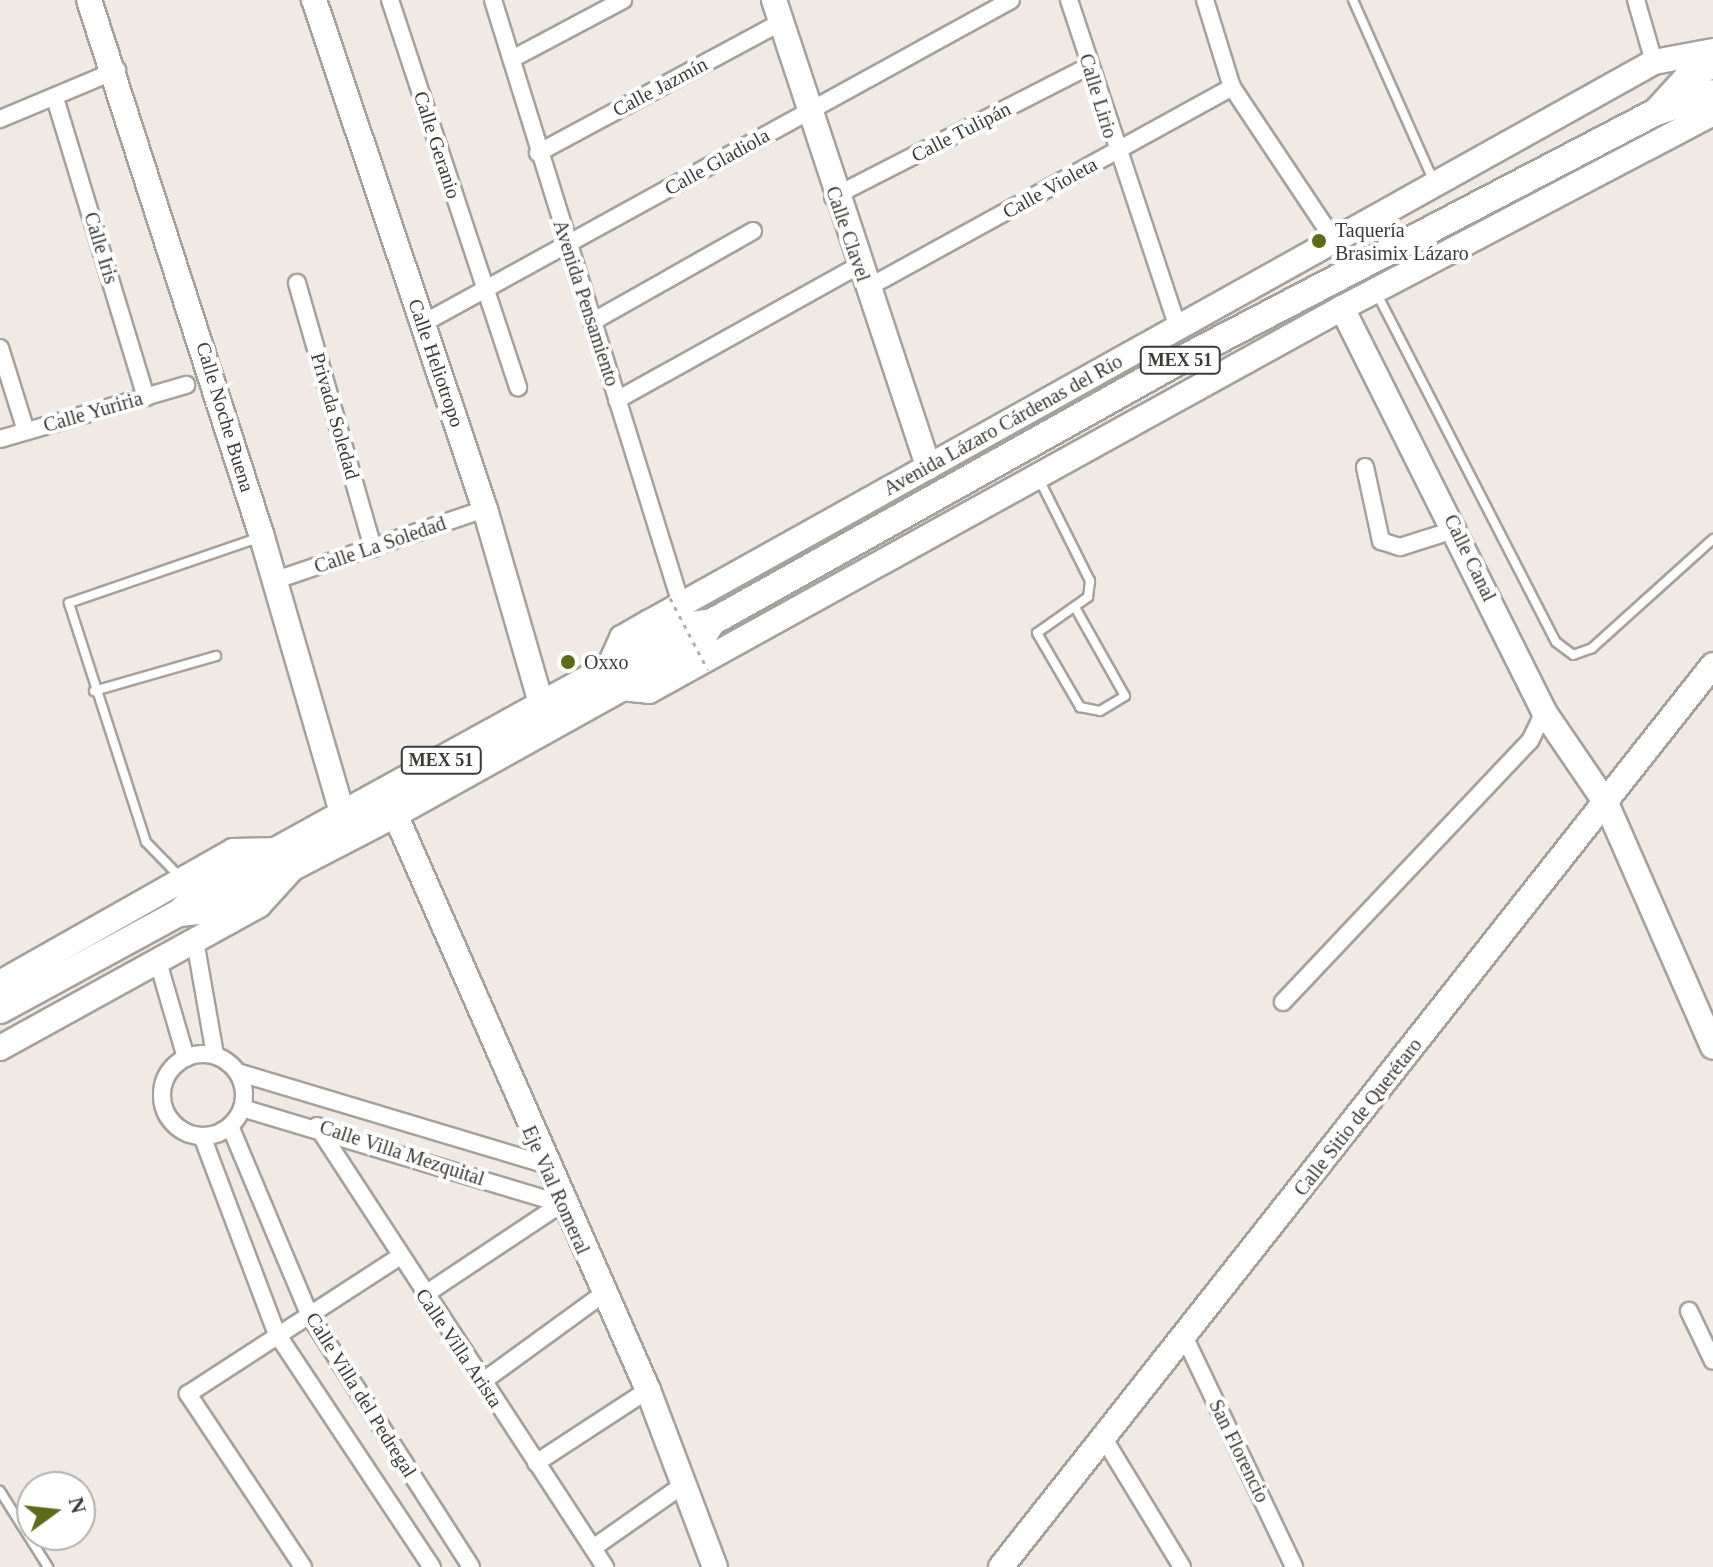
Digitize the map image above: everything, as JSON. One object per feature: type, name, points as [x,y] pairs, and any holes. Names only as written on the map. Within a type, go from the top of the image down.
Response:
[{"type":"main road","name":"Avenida Lázaro Cárdenas del Río","points":[[1656,112],[1688,77],[1713,64]]},
{"type":"main road","name":"Avenida Lázaro Cárdenas del Río","points":[[0,1010],[179,913],[201,892],[286,859],[615,678],[697,646],[712,622],[1188,356],[1656,112],[1713,93]]},
{"type":"main road","name":"Avenida Lázaro Cárdenas del Río","points":[[346,826],[395,814],[544,717]]},
{"type":"street","name":"Calle Noche Buena","points":[[89,0],[117,70],[276,580],[346,826]]},
{"type":"street","name":"Calle Heliotropo","points":[[314,0],[485,509],[544,717]]},
{"type":"street","name":"Calle Geranio","points":[[390,0],[518,387]]},
{"type":"street","name":"Avenida Pensamiento","points":[[493,0],[676,601]]},
{"type":"street","points":[[512,59],[623,0]]},
{"type":"street","name":"Calle Gladiola","points":[[422,324],[1011,0]]},
{"type":"street","name":"Calle Lirio","points":[[1069,0],[1115,152],[1178,328]]},
{"type":"street","points":[[1205,0],[1232,87],[1334,240]]},
{"type":"street","points":[[1636,0],[1654,62]]},
{"type":"street","name":"Calle Clavel","points":[[777,11],[810,111],[833,197],[928,467]]},
{"type":"street","name":"Calle Jazmín","points":[[538,153],[777,11]]},
{"type":"street","name":"Avenida Lázaro Cárdenas del Río","points":[[1713,51],[1654,62],[928,467],[676,601],[622,638],[615,678],[649,691],[1375,290],[1713,113]]},
{"type":"street","name":"Calle Tulipán","points":[[833,197],[1089,66]]},
{"type":"street","points":[[0,119],[117,70]]},
{"type":"street","name":"Calle Violeta","points":[[617,400],[1115,152],[1232,87]]},
{"type":"street","name":"Calle Iris","points":[[55,98],[146,397]]},
{"type":"street","points":[[592,322],[753,231]]},
{"type":"street","name":"Privada Soledad","points":[[297,283],[373,548]]},
{"type":"street","name":"Calle Canal","points":[[1342,308],[1457,529],[1544,712],[1606,803],[1713,1047]]},
{"type":"street","points":[[0,348],[26,431]]},
{"type":"street","name":"Calle Yuriria","points":[[0,439],[186,385]]},
{"type":"street","points":[[1365,467],[1381,541],[1400,547],[1457,529]]},
{"type":"street","name":"Calle La Soledad","points":[[276,580],[485,509]]},
{"type":"street","name":"Calle Sitio de Querétaro","points":[[1001,1567],[1713,665]]},
{"type":"street","points":[[1283,1002],[1530,741],[1544,712]]},
{"type":"street","name":"Eje Vial Romeral","points":[[395,814],[561,1204],[648,1390],[715,1567]]},
{"type":"street","name":"Avenida Lázaro Cárdenas del Río","points":[[0,983],[233,851],[286,859],[259,905],[0,1048]]},
{"type":"street","points":[[195,941],[215,1055],[237,1072],[242,1108],[230,1126],[202,1136],[173,1123],[163,1097],[169,1074],[186,1058],[215,1055]]},
{"type":"street","points":[[158,962],[186,1058]]},
{"type":"street","name":"Calle Villa Mezquital","points":[[237,1072],[544,1164]]},
{"type":"street","name":"Calle Villa Mezquital","points":[[242,1108],[317,1126],[561,1204]]},
{"type":"street","name":"Calle Villa del Pedregal","points":[[230,1126],[310,1316],[471,1567]]},
{"type":"street","name":"Calle Villa Arista","points":[[317,1126],[399,1257],[605,1567]]},
{"type":"street","name":"Calle Villa del Pedregal","points":[[202,1136],[277,1334],[432,1567]]},
{"type":"street","points":[[424,1295],[561,1204]]},
{"type":"street","points":[[303,1567],[188,1394],[399,1257]]},
{"type":"street","points":[[482,1382],[603,1294]]},
{"type":"street","points":[[1689,1311],[1713,1361]]},
{"type":"street","name":"San Florencio","points":[[1184,1336],[1294,1567]]},
{"type":"street","points":[[536,1463],[648,1390]]},
{"type":"street","points":[[1103,1437],[1182,1567]]},
{"type":"street","points":[[593,1548],[683,1485]]},
{"type":"street","points":[[700,1531],[702,1567]]},
{"type":"lane","points":[[1353,0],[1435,184]]},
{"type":"lane","points":[[1375,290],[1556,642],[1573,655],[1592,648],[1713,539]]},
{"type":"lane","points":[[1037,476],[1090,581],[1088,597],[1076,609],[1037,633],[1080,707],[1100,711],[1125,696],[1076,609]]},
{"type":"lane","points":[[183,880],[146,842],[94,691],[69,603],[262,537]]},
{"type":"lane","points":[[94,691],[216,656]]},
{"type":"lane","points":[[0,1491],[48,1567]]},
{"type":"path","points":[[676,601],[708,670]]},
{"type":"place","name":"Taquería Brasimix Lázaro","points":[[1319,241]]},
{"type":"place","name":"Oxxo","points":[[568,662]]}]
